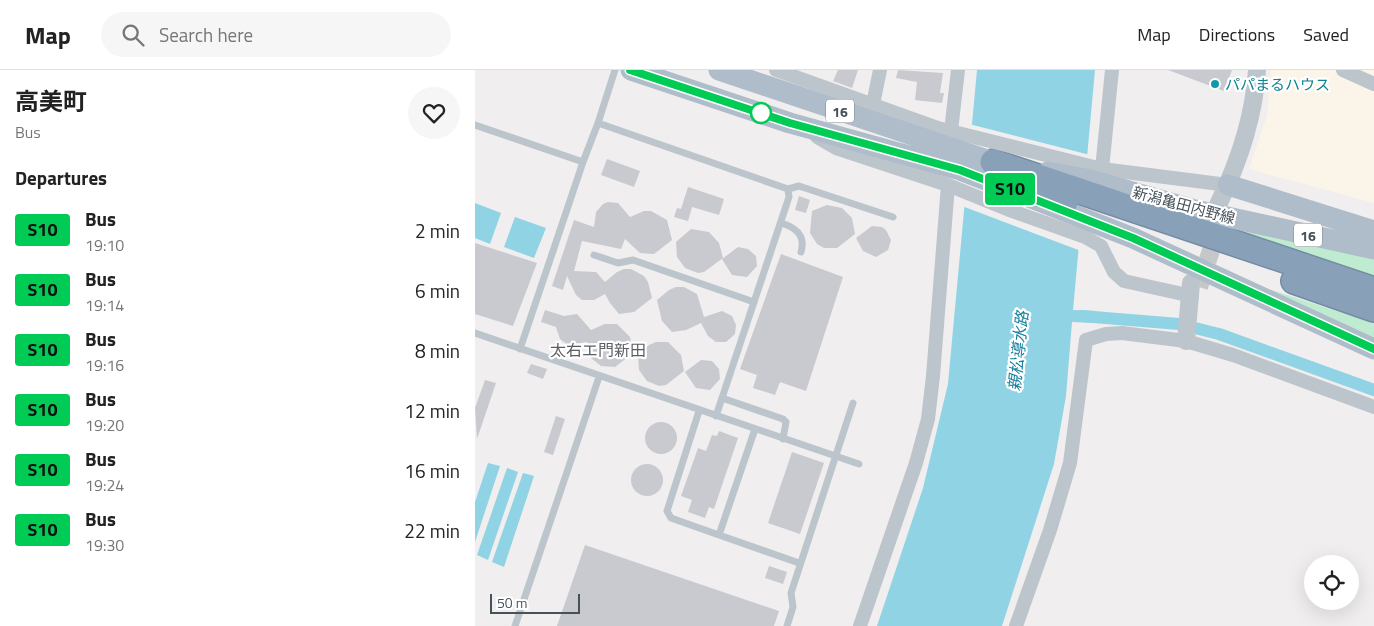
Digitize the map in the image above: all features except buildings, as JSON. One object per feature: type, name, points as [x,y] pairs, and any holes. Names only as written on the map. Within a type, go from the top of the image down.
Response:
[{"type":"highway","points":[[993,162],[1374,290]]},
{"type":"highway","points":[[1015,192],[1091,196],[1231,258],[1374,309]]},
{"type":"main road","name":"16","points":[[631,70],[790,123],[957,160],[993,162]]},
{"type":"main road","name":"16","points":[[719,70],[957,160],[1015,192]]},
{"type":"main road","points":[[1228,185],[1374,231]]},
{"type":"main road","name":"新潟亀田内野線","points":[[1091,196],[1195,210],[1374,249]]},
{"type":"main road","points":[[1091,196],[1374,349]]},
{"type":"street","points":[[776,70],[799,74],[873,104],[957,160],[1011,212],[1091,196],[1228,185]]},
{"type":"street","points":[[873,104],[880,70]]},
{"type":"street","points":[[860,626],[916,462],[928,419],[957,160],[958,70]]},
{"type":"street","points":[[1112,70],[1091,196],[1101,246],[1114,272],[1124,281],[1194,289],[1187,339]]},
{"type":"street","points":[[1222,206],[1250,119],[1257,70]]},
{"type":"street","points":[[1343,70],[1374,84]]},
{"type":"street","points":[[957,160],[1091,196]]},
{"type":"street","points":[[1016,626],[1050,530],[1070,463],[1086,340],[1106,334],[1122,332],[1187,339],[1374,407]]},
{"type":"lane","points":[[520,349],[615,70]]},
{"type":"lane","points":[[598,123],[788,189],[799,186],[893,217]]},
{"type":"lane","points":[[475,126],[583,162]]},
{"type":"lane","points":[[716,416],[781,223],[789,197],[788,189]]},
{"type":"lane","points":[[781,223],[794,228],[800,234],[803,240],[801,252]]},
{"type":"lane","points":[[594,255],[618,263],[633,260],[754,302]]},
{"type":"lane","points":[[475,333],[599,378],[859,464]]},
{"type":"lane","points":[[515,626],[599,378]]},
{"type":"lane","points":[[722,398],[783,419],[787,427],[783,439]]},
{"type":"lane","points":[[787,626],[793,607],[791,593],[799,563],[853,403]]},
{"type":"lane","points":[[699,411],[667,510],[671,518],[799,563]]},
{"type":"lane","points":[[719,535],[755,429]]},
{"type":"shaded area","points":[[1271,70],[1374,70],[1374,203],[1249,169],[1267,115]]},
{"type":"green space","points":[[1236,227],[1374,259],[1374,278],[1243,235]]},
{"type":"green space","points":[[1237,279],[1374,323],[1374,341]]},
{"type":"water","name":"親松導水路","points":[[977,70],[1095,70],[1073,310],[1097,311],[1096,323],[1072,322],[1066,396],[1054,464],[1002,626],[877,626],[923,488],[948,384]]},
{"type":"water","points":[[475,203],[501,213],[490,244],[475,238]]},
{"type":"water","points":[[515,217],[546,228],[534,258],[504,247]]},
{"type":"water","points":[[488,463],[500,466],[475,542],[475,502]]},
{"type":"water","points":[[507,468],[518,472],[488,560],[477,555]]},
{"type":"water","points":[[523,473],[534,476],[504,567],[492,562]]},
{"type":"pier","points":[[969,124],[1090,155],[1081,251],[962,206]]},
{"type":"waterway","points":[[1081,316],[1179,324],[1219,334],[1374,390]]},
{"type":"tunnel","points":[[1199,287],[1219,226]]},
{"type":"bus line","name":"S10","points":[[630,70],[790,123],[960,170],[1133,238],[1322,327],[1374,349]]},
{"type":"place","name":"パパまるハウス","points":[[1215,84]]},
{"type":"district","name":"太右エ門新田","points":[[598,350]]}]
